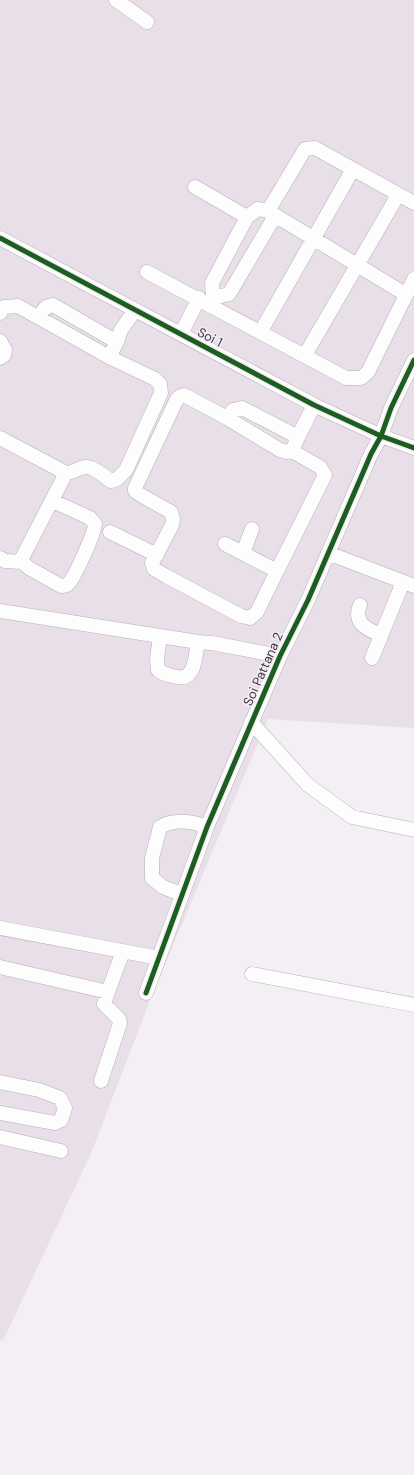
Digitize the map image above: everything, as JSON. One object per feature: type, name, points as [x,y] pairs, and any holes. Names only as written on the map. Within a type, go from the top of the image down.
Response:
[{"type":"street","points":[[116,0],[147,22]]},
{"type":"street","points":[[207,300],[229,294],[305,149],[315,148],[414,203]]},
{"type":"street","points":[[261,331],[353,169]]},
{"type":"street","points":[[195,187],[247,217]]},
{"type":"street","points":[[305,355],[398,195]]},
{"type":"street","points":[[181,334],[207,300],[212,283],[247,217],[254,210],[271,214],[405,294]]},
{"type":"street","name":"Soi 1","points":[[0,238],[314,405],[381,436],[414,448]]},
{"type":"street","points":[[146,272],[207,300],[346,378],[361,378],[368,372],[405,294],[414,279]]},
{"type":"street","points":[[38,317],[46,307],[53,305],[117,342]]},
{"type":"street","points":[[0,313],[4,307],[18,306],[109,357],[155,379],[160,384],[161,392],[122,476],[117,479],[111,480],[91,468],[84,467],[73,473],[66,473],[0,438]]},
{"type":"street","points":[[109,357],[122,330],[135,310]]},
{"type":"street","points":[[0,341],[5,350],[4,355],[0,358]]},
{"type":"street","name":"Soi Pattana 2","points":[[146,993],[149,956],[181,894],[251,722],[280,656],[308,600],[371,454],[381,436],[388,415],[414,360]]},
{"type":"street","points":[[184,395],[227,418],[280,450],[287,452],[292,451],[320,467],[325,475],[257,612],[250,618],[241,616],[154,569],[152,563],[172,525],[172,516],[171,512],[139,494],[135,491],[135,488],[179,397],[184,395]]},
{"type":"street","points":[[292,451],[314,405]]},
{"type":"street","points":[[227,418],[233,410],[242,408],[298,437]]},
{"type":"street","points":[[22,562],[26,549],[53,501],[66,473]]},
{"type":"street","points":[[2,562],[22,562],[29,568],[61,586],[67,585],[75,572],[95,527],[94,521],[53,501]]},
{"type":"street","points":[[243,553],[252,529]]},
{"type":"street","points":[[110,532],[157,555]]},
{"type":"street","points":[[225,544],[277,571]]},
{"type":"street","points":[[328,553],[408,584],[381,635],[372,658]]},
{"type":"street","points":[[360,605],[357,617],[364,628],[381,635]]},
{"type":"street","points":[[0,611],[158,647],[196,651],[212,643],[280,656]]},
{"type":"street","points":[[158,647],[158,670],[163,674],[180,678],[189,674],[196,651]]},
{"type":"street","points":[[251,722],[308,785],[352,817],[414,830]]},
{"type":"street","points":[[181,894],[163,887],[152,878],[152,858],[160,827],[169,822],[198,823],[207,827]]},
{"type":"street","points":[[0,928],[149,956]]},
{"type":"street","points":[[101,1081],[120,1023],[119,1019],[104,1004],[123,951]]},
{"type":"street","points":[[0,967],[108,992]]},
{"type":"street","points":[[252,974],[414,1005]]},
{"type":"street","points":[[0,1082],[39,1090],[60,1098],[65,1108],[60,1120],[55,1123],[0,1113]]},
{"type":"street","points":[[0,1137],[61,1151]]},
{"type":"shaded area","points":[[0,0],[414,0],[414,728],[268,719],[149,1003],[92,1151],[3,1341],[0,1340]]},
{"type":"cycle path","points":[[0,238],[314,405],[381,436],[414,448]]},
{"type":"cycle path","points":[[146,993],[207,827],[280,656],[308,600],[371,454],[381,436],[391,408],[414,360]]}]
